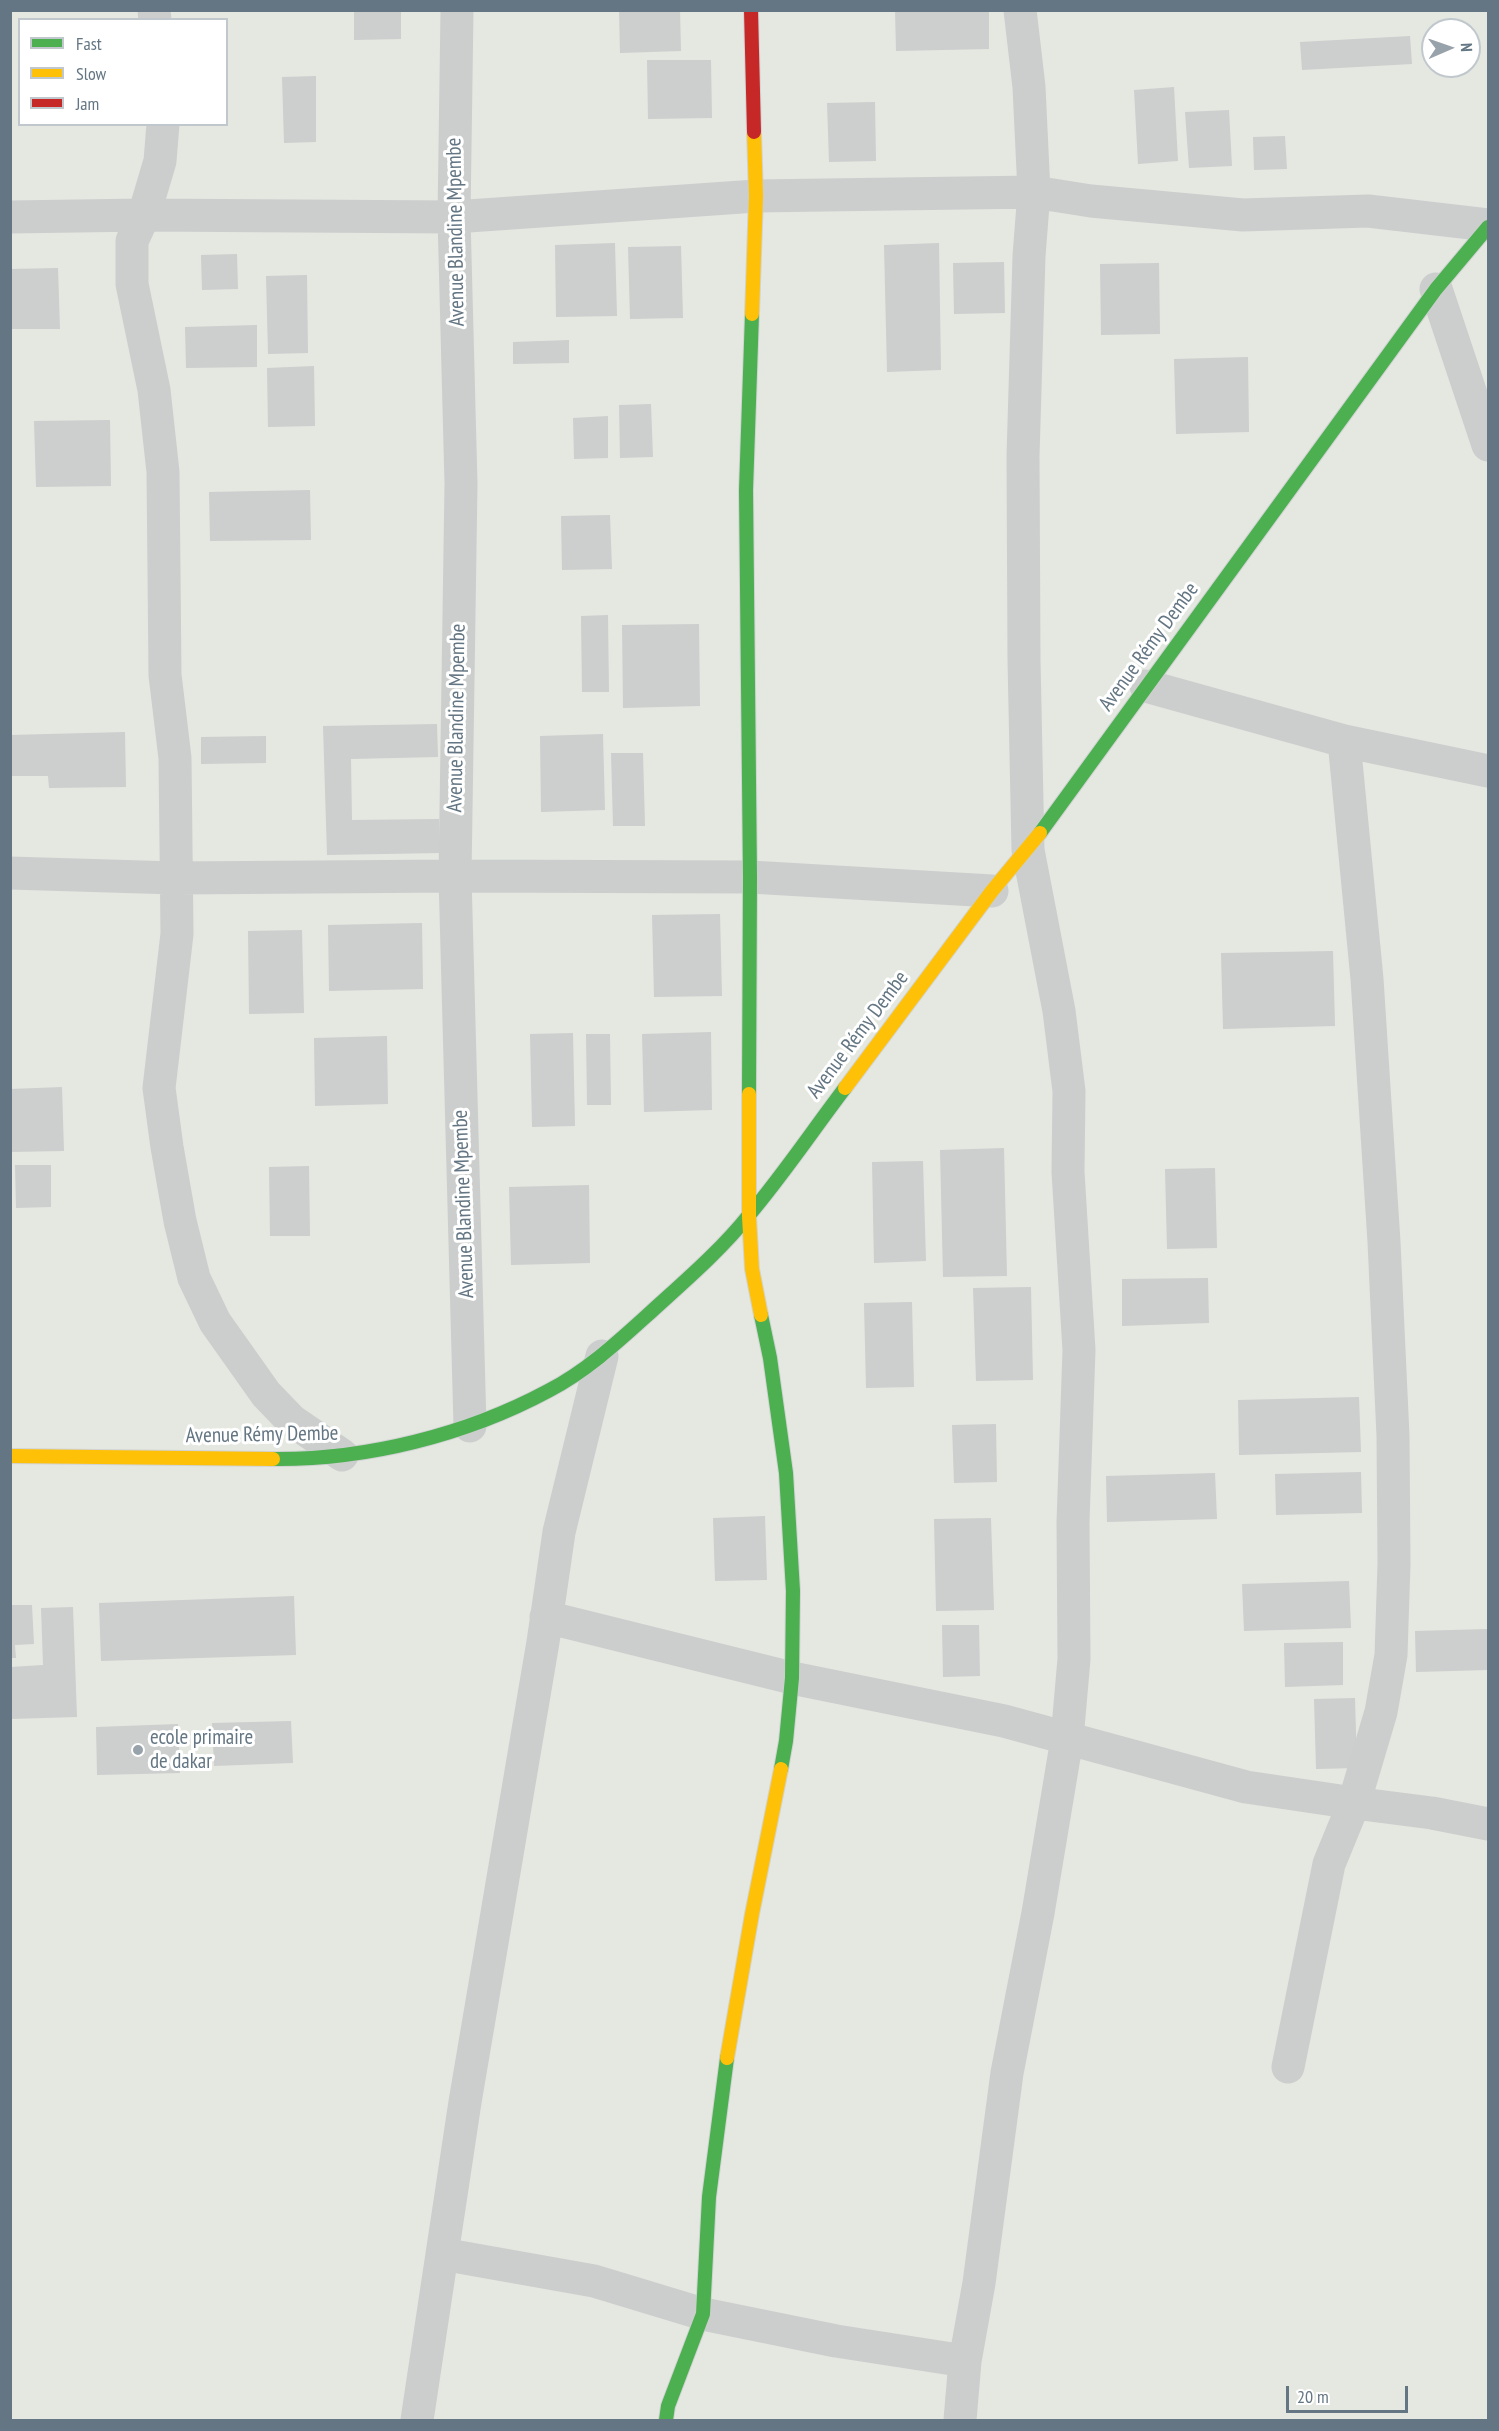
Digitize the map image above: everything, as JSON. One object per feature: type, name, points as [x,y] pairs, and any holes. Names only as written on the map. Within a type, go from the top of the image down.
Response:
[{"type":"street","name":"Avenue Blandine Mpembe","points":[[457,10],[454,217],[461,484],[455,876],[470,1426]]},
{"type":"street","points":[[666,2421],[668,2406],[703,2314],[709,2197],[725,2071],[752,1914],[786,1741],[792,1678],[793,1592],[789,1508],[770,1358],[752,1269],[749,1215],[750,877],[746,490],[756,196],[751,10]]},
{"type":"street","points":[[960,2421],[965,2361],[979,2283],[1007,2073],[1038,1913],[1067,1739],[1074,1659],[1073,1522],[1079,1350],[1068,1172],[1069,1091],[1059,1011],[1028,850],[1023,660],[1023,456],[1029,256],[1034,192],[1029,87],[1020,10]]},
{"type":"street","points":[[163,126],[160,161],[144,214],[132,241],[132,284],[154,390],[163,472],[165,675],[175,759],[177,934],[159,1088],[180,1221],[194,1278],[215,1322],[266,1394],[291,1420],[342,1455]]},
{"type":"street","points":[[10,217],[144,214],[454,217],[756,196],[1034,192],[1091,201],[1243,215],[1368,211],[1488,226]]},
{"type":"street","name":"Avenue Rémy Dembe","points":[[10,1456],[287,1459],[342,1455],[392,1446],[470,1426],[549,1391],[602,1356],[682,1284],[749,1215],[992,891],[1028,850],[1436,289],[1488,226]]},
{"type":"street","points":[[1436,289],[1488,445]]},
{"type":"street","points":[[1146,686],[1344,741],[1488,771]]},
{"type":"street","points":[[1288,2067],[1329,1864],[1354,1803],[1381,1712],[1391,1655],[1394,1564],[1393,1459],[1384,1242],[1367,979],[1344,741]]},
{"type":"street","points":[[10,873],[175,878],[750,877],[992,891]]},
{"type":"street","points":[[417,2421],[465,2102],[559,1532],[602,1356]]},
{"type":"street","points":[[546,1617],[792,1678],[1004,1721],[1246,1787],[1432,1813],[1488,1824]]},
{"type":"street","points":[[442,2254],[594,2281],[703,2314],[836,2341],[965,2361]]},
{"type":"shaded area","points":[[11,11],[1488,11],[1488,2420],[11,2420]]},
{"type":"building","points":[[354,10],[401,10],[401,39],[354,40]]},
{"type":"building","points":[[619,10],[680,10],[681,51],[620,53]]},
{"type":"building","points":[[895,10],[989,10],[989,49],[896,51]]},
{"type":"building","points":[[1410,36],[1412,64],[1302,70],[1300,42]]},
{"type":"building","points":[[647,60],[711,60],[712,118],[648,119]]},
{"type":"building","points":[[316,76],[316,142],[284,143],[282,77]]},
{"type":"building","points":[[1174,87],[1178,161],[1138,164],[1134,90]]},
{"type":"building","points":[[875,102],[876,161],[829,162],[827,103]]},
{"type":"building","points":[[1229,110],[1232,166],[1189,168],[1185,112]]},
{"type":"building","points":[[1285,136],[1287,169],[1254,170],[1253,137]]},
{"type":"building","points":[[615,243],[617,316],[556,317],[555,245]]},
{"type":"building","points":[[939,243],[941,370],[887,372],[884,245]]},
{"type":"building","points":[[681,246],[683,318],[630,319],[628,247]]},
{"type":"building","points":[[237,254],[238,289],[202,290],[201,255]]},
{"type":"building","points":[[1004,262],[1005,313],[954,314],[953,263]]},
{"type":"building","points":[[1159,263],[1160,334],[1101,335],[1100,264]]},
{"type":"building","points":[[58,268],[60,329],[10,329],[10,269]]},
{"type":"building","points":[[307,275],[308,353],[268,354],[266,276]]},
{"type":"building","points":[[257,325],[257,367],[186,368],[185,327]]},
{"type":"building","points":[[569,340],[569,363],[513,364],[513,342]]},
{"type":"building","points":[[1248,357],[1249,432],[1176,434],[1174,359]]},
{"type":"building","points":[[314,366],[315,426],[268,427],[267,368]]},
{"type":"building","points":[[651,404],[653,457],[620,458],[619,405]]},
{"type":"building","points":[[608,416],[608,458],[574,459],[573,418]]},
{"type":"building","points":[[110,420],[111,486],[36,487],[34,421]]},
{"type":"building","points":[[310,490],[311,540],[210,541],[209,492]]},
{"type":"building","points":[[610,515],[612,569],[562,570],[561,516]]},
{"type":"building","points":[[608,615],[609,692],[582,692],[581,616]]},
{"type":"building","points":[[699,624],[700,706],[623,708],[622,625]]},
{"type":"building","points":[[437,724],[438,757],[351,759],[352,820],[439,819],[440,853],[327,855],[323,726]]},
{"type":"building","points":[[125,732],[126,787],[49,788],[48,776],[10,776],[10,735]]},
{"type":"building","points":[[603,734],[605,810],[541,812],[540,736]]},
{"type":"building","points":[[266,736],[266,763],[201,764],[201,737]]},
{"type":"building","points":[[611,753],[643,753],[645,826],[613,826]]},
{"type":"building","points":[[720,914],[722,996],[654,997],[652,915]]},
{"type":"building","points":[[422,923],[423,989],[329,991],[328,925]]},
{"type":"building","points":[[302,930],[304,1013],[249,1014],[248,931]]},
{"type":"building","points":[[1333,951],[1335,1026],[1223,1029],[1221,953]]},
{"type":"building","points":[[711,1032],[712,1110],[644,1112],[642,1034]]},
{"type":"building","points":[[573,1033],[575,1126],[532,1127],[530,1034]]},
{"type":"building","points":[[586,1034],[610,1034],[611,1105],[587,1105]]},
{"type":"building","points":[[387,1036],[388,1104],[315,1106],[314,1038]]},
{"type":"building","points":[[62,1087],[64,1151],[10,1152],[10,1089]]},
{"type":"building","points":[[1004,1148],[1007,1276],[943,1277],[940,1150]]},
{"type":"building","points":[[923,1161],[926,1261],[874,1263],[872,1162]]},
{"type":"building","points":[[15,1165],[51,1165],[51,1207],[16,1208]]},
{"type":"building","points":[[309,1166],[310,1236],[270,1236],[269,1167]]},
{"type":"building","points":[[1215,1168],[1217,1248],[1167,1249],[1165,1169]]},
{"type":"building","points":[[589,1185],[590,1263],[511,1265],[509,1187]]},
{"type":"building","points":[[1208,1278],[1209,1323],[1122,1326],[1122,1279]]},
{"type":"building","points":[[1031,1287],[1033,1380],[976,1381],[973,1288]]},
{"type":"building","points":[[912,1302],[914,1387],[866,1388],[864,1303]]},
{"type":"building","points":[[1359,1397],[1361,1452],[1239,1455],[1238,1400]]},
{"type":"building","points":[[996,1424],[997,1482],[954,1483],[952,1425]]},
{"type":"building","points":[[1361,1472],[1362,1513],[1276,1515],[1275,1474]]},
{"type":"building","points":[[1215,1473],[1217,1519],[1107,1522],[1106,1476]]},
{"type":"building","points":[[765,1516],[767,1580],[715,1581],[713,1518]]},
{"type":"building","points":[[991,1518],[994,1610],[936,1611],[934,1519]]},
{"type":"building","points":[[1349,1581],[1351,1628],[1244,1631],[1242,1584]]},
{"type":"building","points":[[294,1596],[296,1655],[101,1661],[99,1603]]},
{"type":"building","points":[[12,1605],[32,1605],[34,1644],[15,1645],[16,1658],[10,1658]]},
{"type":"building","points":[[73,1607],[77,1717],[10,1719],[10,1667],[43,1665],[41,1608]]},
{"type":"building","points":[[942,1625],[979,1625],[980,1676],[943,1677]]},
{"type":"building","points":[[1488,1629],[1488,1670],[1416,1672],[1415,1631]]},
{"type":"building","points":[[1343,1642],[1343,1685],[1285,1687],[1284,1643]]},
{"type":"building","points":[[1355,1698],[1357,1768],[1316,1769],[1314,1699]]},
{"type":"building","points":[[291,1721],[293,1763],[214,1766],[212,1723]]},
{"type":"building","name":"ecole primaire de dakar","points":[[178,1724],[180,1773],[97,1775],[96,1727]]},
{"type":"traffic: fast","points":[[1040,833],[1436,289],[1488,227]]},
{"type":"traffic: fast","points":[[749,1094],[750,877],[746,490],[752,314]]},
{"type":"traffic: fast","points":[[273,1459],[344,1455],[415,1442],[484,1420],[516,1407],[576,1374],[628,1333],[727,1241],[774,1184],[845,1088]]},
{"type":"traffic: fast","points":[[761,1315],[770,1358],[786,1473],[793,1591],[792,1678],[781,1769]]},
{"type":"traffic: fast","points":[[666,2420],[668,2406],[703,2314],[709,2197],[727,2058]]},
{"type":"traffic: slow","points":[[752,314],[756,196],[754,132]]},
{"type":"traffic: slow","points":[[845,1088],[992,891],[1040,833]]},
{"type":"traffic: slow","points":[[749,1094],[749,1216],[752,1269],[761,1315]]},
{"type":"traffic: slow","points":[[10,1456],[273,1459]]},
{"type":"traffic: slow","points":[[727,2058],[752,1914],[781,1769]]},
{"type":"traffic: jam","points":[[751,10],[754,132]]},
{"type":"place","name":"ecole primaire de dakar","points":[[138,1750]]}]
